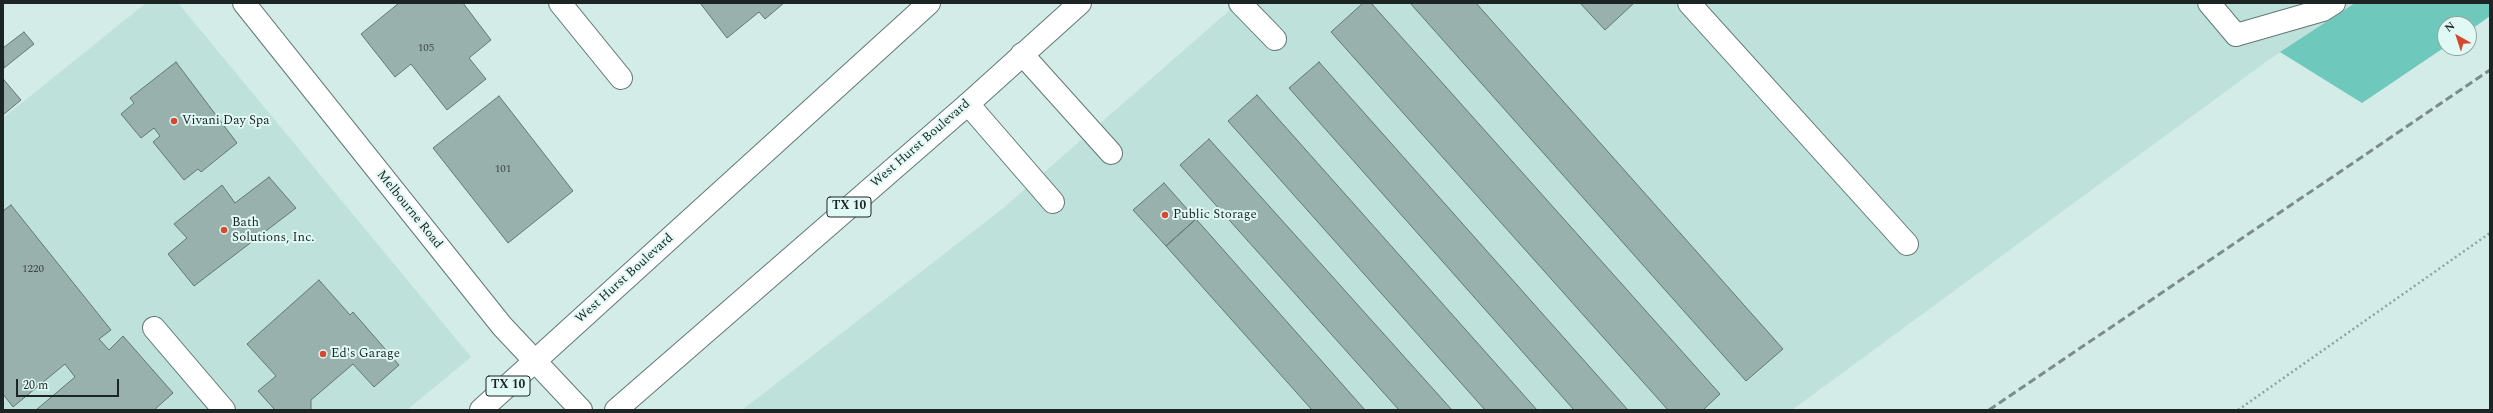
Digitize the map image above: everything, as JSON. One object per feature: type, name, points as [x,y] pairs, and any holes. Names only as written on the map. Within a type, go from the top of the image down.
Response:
[{"type":"main road","name":"Melbourne Road","points":[[244,3],[498,322],[581,410]]},
{"type":"main road","points":[[560,3],[622,78]]},
{"type":"main road","name":"West Hurst Boulevard","points":[[481,410],[536,362],[929,3]]},
{"type":"main road","name":"West Hurst Boulevard","points":[[616,410],[968,104],[1080,3]]},
{"type":"main road","points":[[1240,3],[1275,39]]},
{"type":"main road","points":[[1689,3],[1907,244]]},
{"type":"main road","points":[[2209,3],[2236,35],[2323,10],[2334,3]]},
{"type":"main road","points":[[1022,54],[1111,153]]},
{"type":"main road","points":[[968,104],[1053,202]]},
{"type":"main road","points":[[154,328],[224,410]]},
{"type":"path","points":[[2238,410],[2490,233]]},
{"type":"shaded area","points":[[146,3],[178,3],[471,357],[407,410],[3,410],[3,118]]},
{"type":"shaded area","points":[[1238,3],[2356,3],[2267,61],[1792,410],[742,410],[1001,210]]},
{"type":"green space","points":[[2355,3],[2490,3],[2490,16],[2477,25],[2477,16],[2437,16],[2437,52],[2362,103],[2280,52]]},
{"type":"building","points":[[399,3],[463,3],[491,40],[469,58],[486,79],[447,110],[411,64],[395,77],[361,34]]},
{"type":"building","points":[[700,3],[784,3],[765,19],[759,12],[727,38]]},
{"type":"building","points":[[1363,3],[1371,3],[1720,394],[1703,410],[1668,410],[1331,32]]},
{"type":"building","points":[[1410,3],[1476,3],[1783,349],[1746,381]]},
{"type":"building","points":[[1580,3],[1634,3],[1605,30]]},
{"type":"building","points":[[24,32],[34,44],[4,68],[3,48]]},
{"type":"building","name":"Vivani Day Spa","points":[[176,62],[237,143],[201,172],[198,169],[184,180],[153,142],[160,136],[154,128],[141,138],[121,114],[134,103],[130,98]]},
{"type":"building","points":[[1319,62],[1628,410],[1574,410],[1289,88]]},
{"type":"building","points":[[4,80],[21,100],[3,115],[3,81]]},
{"type":"building","points":[[1257,95],[1537,410],[1485,410],[1228,121]]},
{"type":"building","points":[[499,96],[573,191],[508,243],[433,148]]},
{"type":"building","points":[[1209,139],[1452,410],[1399,410],[1180,165]]},
{"type":"building","name":"Bath Solutions, Inc.","points":[[269,177],[296,208],[194,286],[168,254],[187,238],[174,224],[222,185],[235,203]]},
{"type":"building","name":"Public Storage","points":[[1164,183],[1196,219],[1166,246],[1133,210]]},
{"type":"building","points":[[11,205],[111,330],[99,339],[109,350],[123,336],[173,393],[154,410],[36,410],[75,377],[65,364],[13,407],[3,394],[3,211]]},
{"type":"building","points":[[1196,219],[1365,410],[1312,410],[1166,246]]},
{"type":"building","name":"Ed's Garage","points":[[319,280],[350,315],[353,312],[399,365],[374,387],[353,364],[311,400],[311,410],[275,410],[258,391],[276,376],[247,344]]},
{"type":"railway","points":[[1989,410],[2490,70]]},
{"type":"place","name":"Vivani Day Spa","points":[[174,121]]},
{"type":"place","name":"Public Storage","points":[[1165,215]]},
{"type":"place","name":"Bath Solutions, Inc.","points":[[224,230]]},
{"type":"place","name":"Ed's Garage","points":[[323,354]]}]
